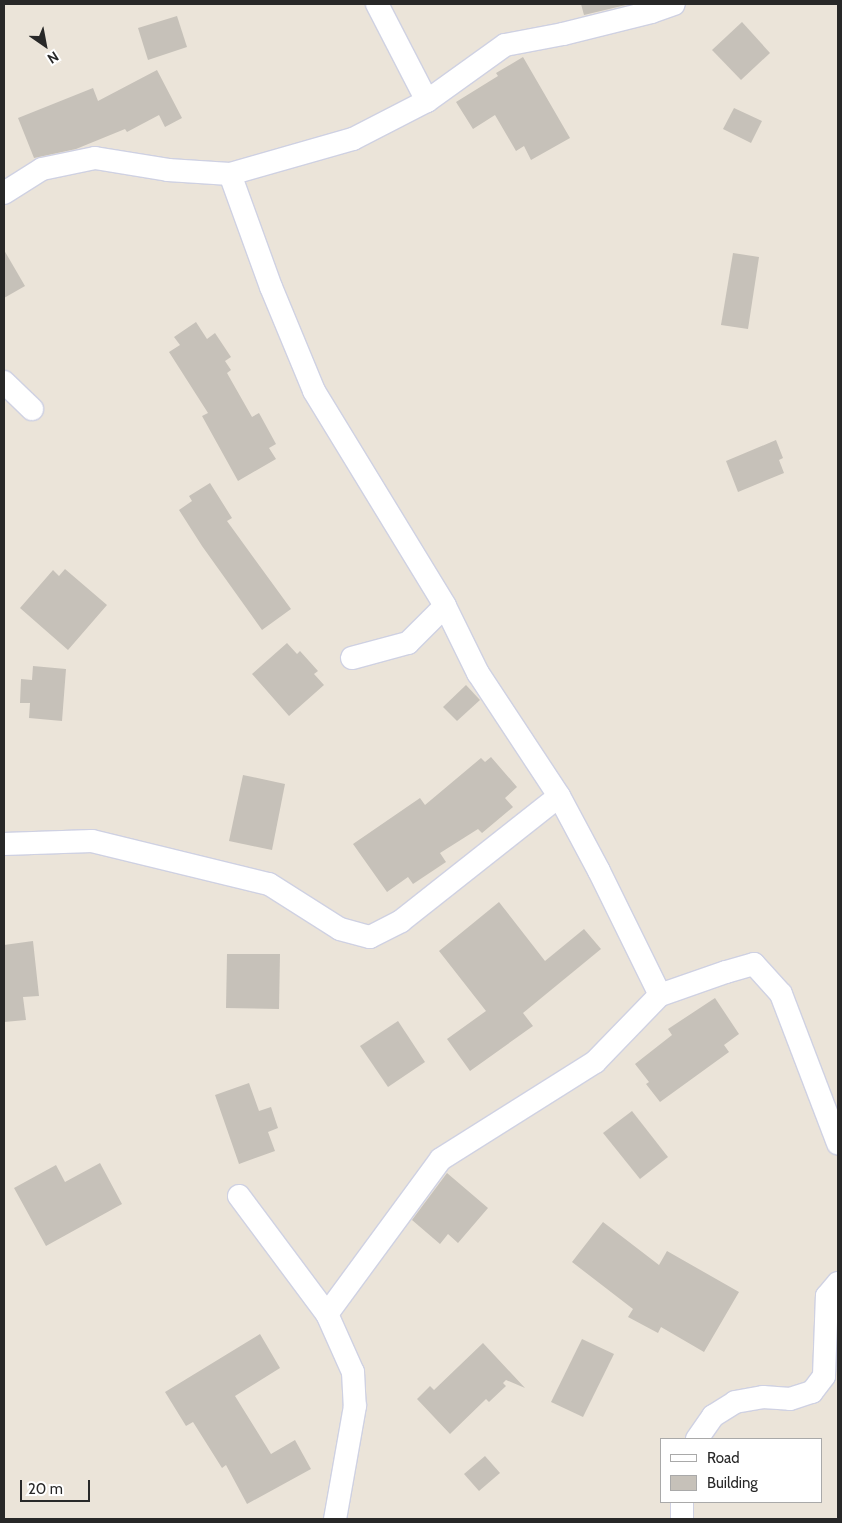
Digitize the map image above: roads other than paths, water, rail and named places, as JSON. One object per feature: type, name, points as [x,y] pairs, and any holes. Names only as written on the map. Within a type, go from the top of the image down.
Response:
[{"type":"street","points":[[377,4],[427,101]]},
{"type":"street","points":[[4,193],[42,169],[95,158],[168,170],[230,174],[353,139],[427,101],[505,45],[563,34],[649,8],[674,4]]},
{"type":"street","points":[[230,174],[270,287],[314,391],[445,606],[478,673],[559,796],[599,871],[660,995]]},
{"type":"street","points":[[4,382],[32,409]]},
{"type":"street","points":[[352,658],[408,643],[445,606]]},
{"type":"street","points":[[4,844],[92,841],[269,884],[340,929],[370,936],[401,921],[559,796]]},
{"type":"street","points":[[327,1314],[441,1158],[595,1062],[660,995],[754,964],[781,994],[838,1140]]},
{"type":"street","points":[[239,1196],[327,1314],[353,1372],[355,1406],[335,1519]]},
{"type":"street","points":[[698,1438],[713,1416],[735,1402],[763,1397],[790,1399],[812,1392],[824,1376],[827,1296],[838,1283]]},
{"type":"street","points":[[682,1503],[682,1519]]}]
